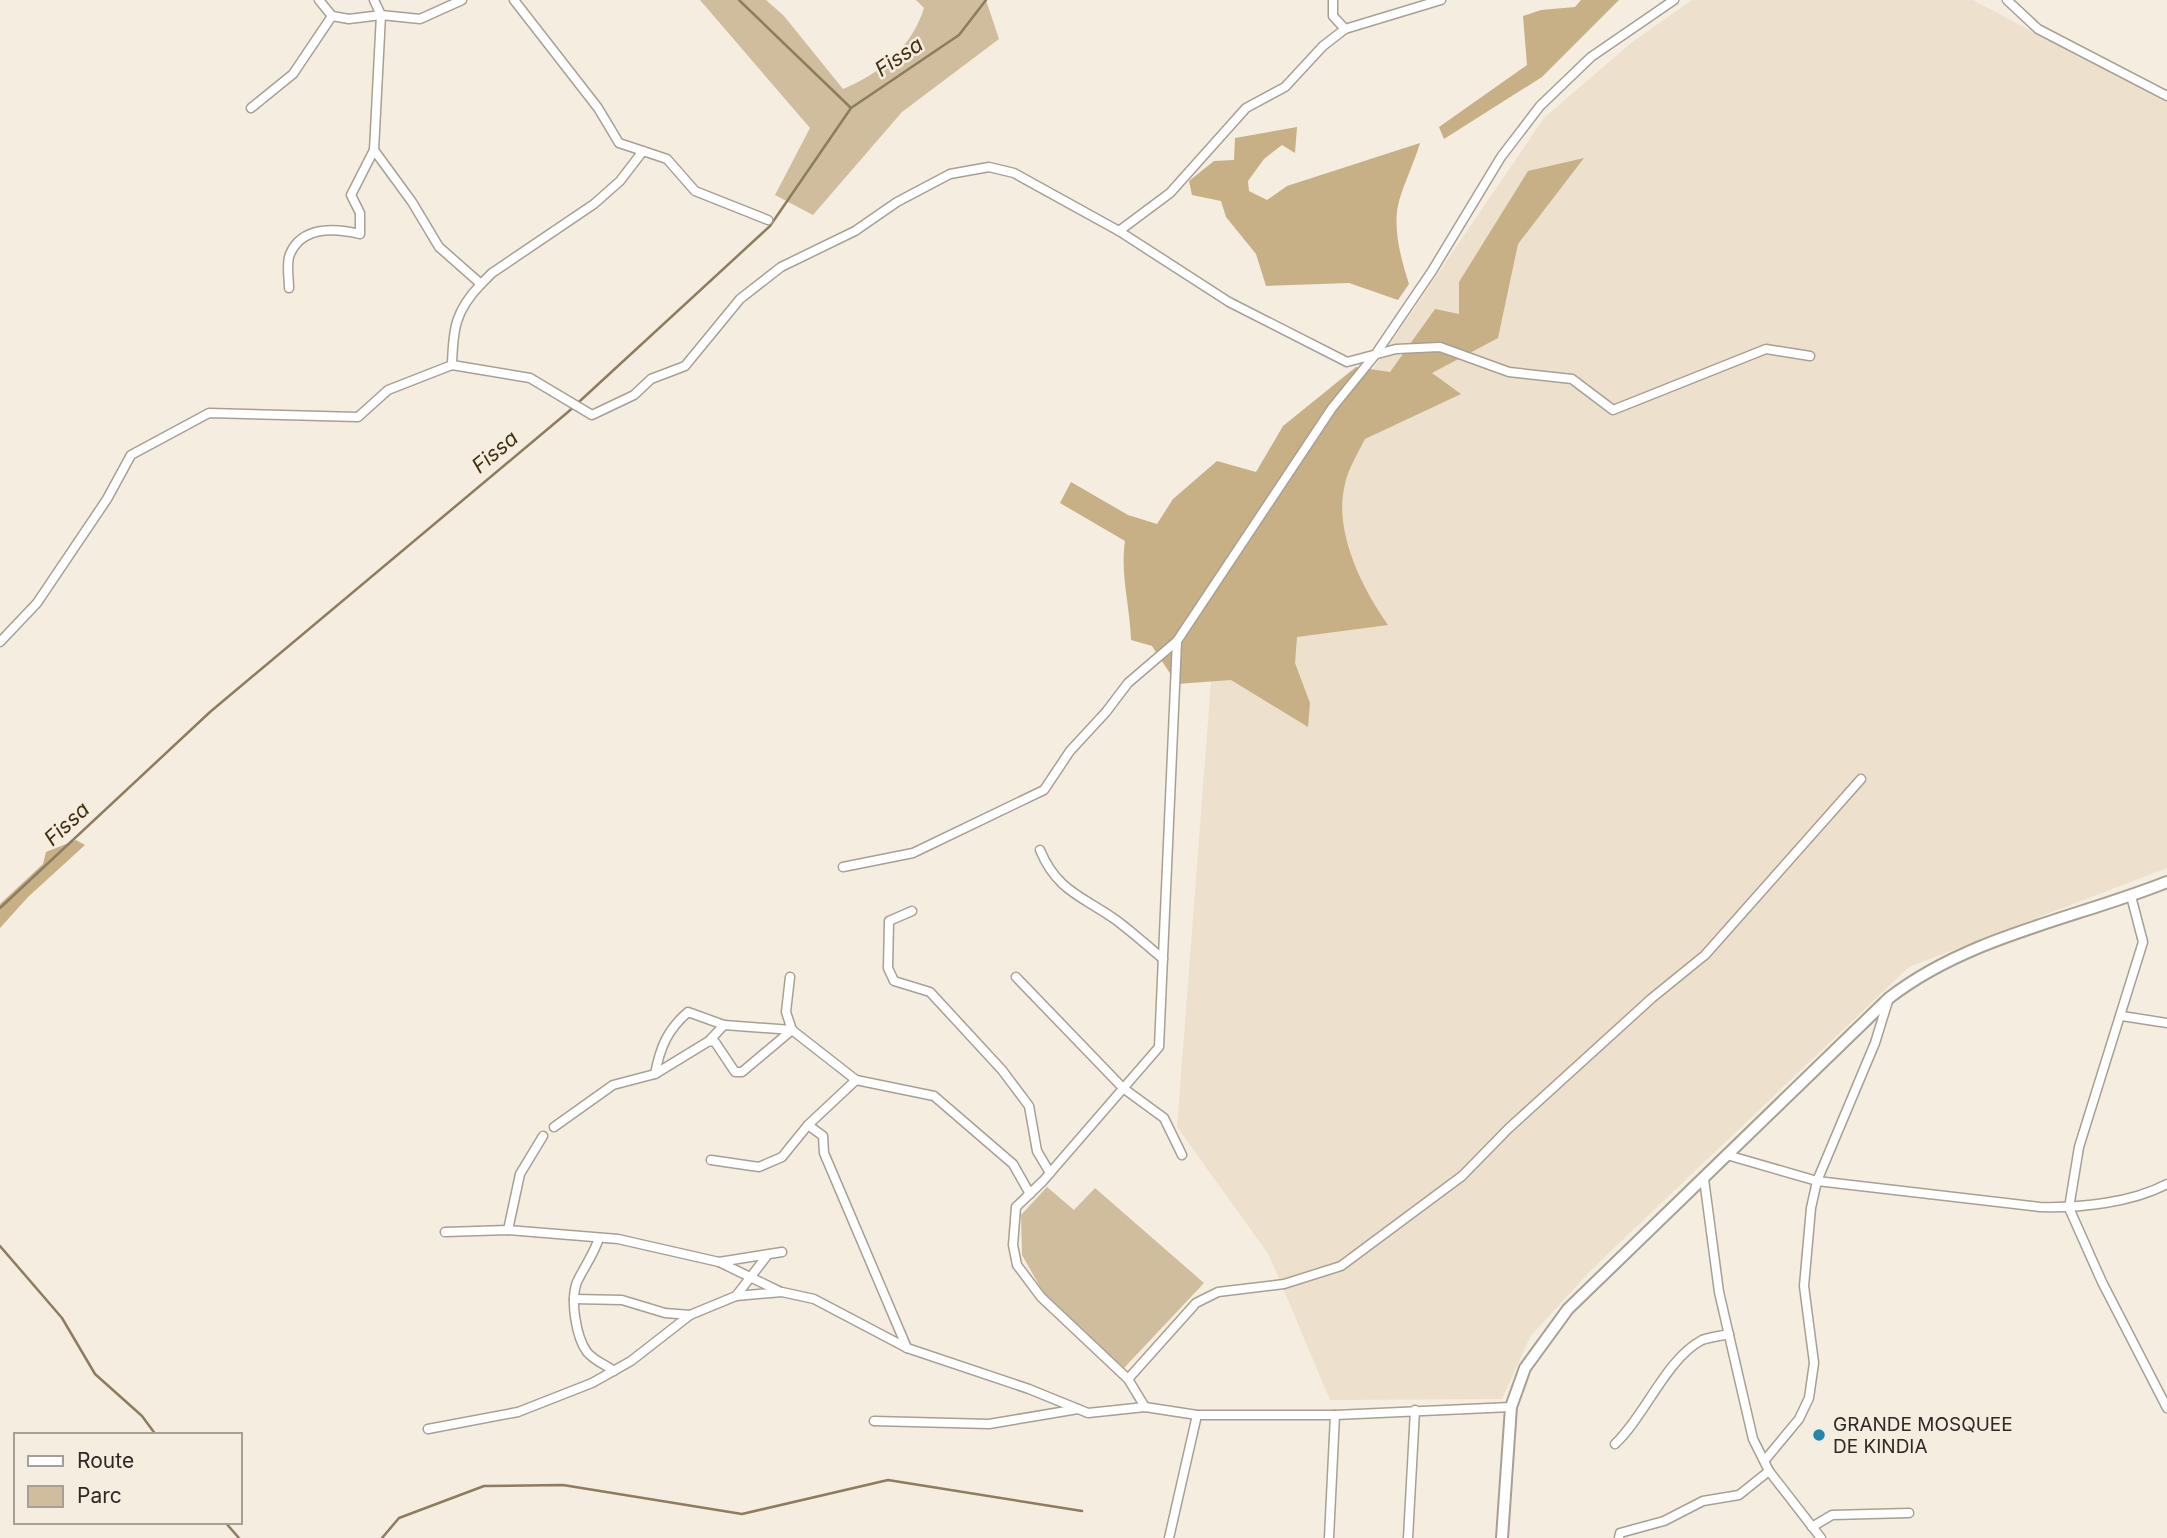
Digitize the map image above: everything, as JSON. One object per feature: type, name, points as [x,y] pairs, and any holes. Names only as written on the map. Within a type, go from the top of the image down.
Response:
[{"type":"main road","points":[[1502,1538],[1511,1407],[1525,1368],[1568,1309],[1889,998],[1919,975],[1964,952],[2167,883]]},
{"type":"street","points":[[319,0],[332,16],[349,19],[381,15],[420,19],[462,0]]},
{"type":"street","points":[[289,288],[289,256],[299,239],[333,228],[360,234],[360,213],[351,195],[374,150],[381,15],[374,0]]},
{"type":"street","points":[[514,0],[598,108],[619,143],[667,159],[695,191],[768,220]]},
{"type":"street","points":[[1333,0],[1333,16],[1345,29]]},
{"type":"street","points":[[1119,231],[1170,193],[1246,108],[1285,87],[1323,46],[1345,29],[1441,0]]},
{"type":"street","points":[[843,867],[913,853],[1044,790],[1070,751],[1128,683],[1177,641],[1332,408],[1375,355],[1432,271],[1501,157],[1540,106],[1591,57],[1674,0]]},
{"type":"street","points":[[2007,0],[2038,29],[2166,94]]},
{"type":"street","points":[[251,108],[293,74],[332,16]]},
{"type":"street","points":[[374,150],[412,202],[439,247],[481,284]]},
{"type":"street","points":[[452,365],[453,328],[467,299],[492,273],[594,204],[620,181],[643,151]]},
{"type":"street","points":[[0,642],[37,603],[107,499],[131,455],[209,413],[358,417],[388,390],[452,365],[530,378],[592,415],[634,395],[651,379],[685,366],[740,299],[781,267],[855,231],[897,202],[950,174],[989,167],[1014,173],[1119,231],[1229,302],[1347,362],[1396,349],[1440,347],[1509,372],[1572,379],[1613,410],[1766,349],[1810,356]]},
{"type":"street","points":[[1145,1407],[1128,1379],[1041,1297],[1017,1265],[1013,1245],[1016,1207],[1159,1046],[1177,641]]},
{"type":"street","points":[[1128,1379],[1196,1303],[1218,1292],[1284,1284],[1341,1266],[1462,1176],[1509,1128],[1611,1035],[1705,955],[1861,779]]},
{"type":"street","points":[[1040,850],[1049,871],[1062,886],[1114,918],[1163,960]]},
{"type":"street","points":[[2132,897],[2144,942],[2079,1147],[2069,1208],[2102,1282],[2167,1408]]},
{"type":"street","points":[[912,911],[889,922],[888,968],[894,981],[930,992],[1002,1070],[1029,1106],[1037,1151],[1049,1173]]},
{"type":"street","points":[[790,977],[786,1012],[792,1030],[856,1080],[934,1096],[1013,1164],[1030,1194]]},
{"type":"street","points":[[1016,977],[1123,1088],[1164,1118],[1182,1155]]},
{"type":"street","points":[[1765,1460],[1799,1419],[1809,1398],[1814,1363],[1804,1286],[1811,1208],[1817,1181],[1875,1042],[1889,998]]},
{"type":"street","points":[[656,1074],[659,1055],[671,1027],[688,1012],[724,1025],[792,1030]]},
{"type":"street","points":[[2122,1016],[2167,1023]]},
{"type":"street","points":[[554,1127],[613,1085],[656,1074],[709,1041],[724,1025]]},
{"type":"street","points":[[709,1041],[715,1042],[735,1072],[742,1072],[792,1030]]},
{"type":"street","points":[[711,1160],[758,1167],[782,1157],[808,1125],[856,1080]]},
{"type":"street","points":[[808,1125],[823,1136],[824,1153],[907,1348]]},
{"type":"street","points":[[508,1230],[520,1174],[543,1136]]},
{"type":"street","points":[[1727,1155],[1817,1181],[2069,1208],[2153,1191],[2167,1184]]},
{"type":"street","points":[[1704,1179],[1719,1292],[1753,1439],[1769,1471],[1821,1538]]},
{"type":"street","points":[[445,1232],[508,1230],[618,1239],[719,1262],[782,1292],[814,1299],[907,1348],[1088,1413],[1145,1407],[1197,1415],[1335,1415],[1511,1407]]},
{"type":"street","points":[[599,1238],[593,1257],[576,1284],[574,1299],[580,1338],[588,1354],[614,1371]]},
{"type":"street","points":[[719,1262],[766,1257],[782,1252]]},
{"type":"street","points":[[736,1296],[766,1257]]},
{"type":"street","points":[[428,1429],[518,1412],[593,1383],[614,1371],[690,1315],[736,1296],[782,1292]]},
{"type":"street","points":[[574,1299],[622,1300],[665,1313],[690,1315]]},
{"type":"street","points":[[1615,1444],[1632,1428],[1683,1356],[1702,1340],[1729,1334]]},
{"type":"street","points":[[874,1421],[989,1424],[1077,1409]]},
{"type":"street","points":[[1408,1538],[1415,1410]]},
{"type":"street","points":[[1169,1538],[1197,1415]]},
{"type":"street","points":[[1329,1538],[1335,1415]]},
{"type":"street","points":[[1619,1538],[1620,1533],[1664,1521],[1703,1501],[1739,1495],[1769,1471]]},
{"type":"street","points":[[1812,1527],[1832,1515],[1909,1513]]},
{"type":"shaded area","points":[[1581,0],[1619,0],[1542,77],[1444,139],[1439,127],[1527,65],[1523,16],[1541,10],[1575,7]]},
{"type":"shaded area","points":[[1692,0],[1973,0],[2167,103],[2167,868],[1909,967],[1591,1270],[1530,1337],[1502,1399],[1330,1400],[1269,1255],[1177,1127],[1214,642],[1345,410],[1544,118],[1631,43]]},
{"type":"shaded area","points":[[1297,127],[1295,153],[1282,145],[1264,159],[1248,181],[1249,191],[1267,200],[1287,186],[1420,143],[1397,211],[1398,243],[1409,284],[1398,300],[1349,283],[1266,286],[1256,254],[1226,217],[1221,201],[1192,195],[1189,181],[1214,161],[1234,160],[1235,138]]},
{"type":"shaded area","points":[[1584,158],[1518,244],[1498,338],[1432,373],[1461,394],[1365,439],[1351,467],[1342,502],[1346,540],[1360,577],[1388,625],[1297,637],[1295,663],[1310,703],[1308,727],[1231,680],[1177,684],[1152,646],[1131,640],[1124,566],[1125,541],[1060,503],[1071,482],[1128,515],[1157,524],[1173,499],[1217,461],[1256,472],[1283,426],[1356,367],[1390,372],[1435,309],[1459,314],[1459,282],[1528,171]]},
{"type":"shaded area","points":[[76,840],[85,845],[28,897],[0,928],[0,904],[43,864],[46,852]]},
{"type":"green space","points":[[700,0],[766,0],[784,16],[843,89],[870,76],[903,47],[919,22],[924,8],[916,0],[986,0],[999,39],[902,112],[813,215],[775,195],[810,128]]},
{"type":"green space","points":[[1047,1187],[1074,1210],[1095,1188],[1204,1283],[1124,1368],[1043,1292],[1022,1255],[1021,1215]]},
{"type":"waterway","points":[[739,0],[850,107]]},
{"type":"waterway","name":"Fissa","points":[[0,908],[210,712],[568,412],[770,226],[851,108],[959,35],[986,0]]},
{"type":"waterway","name":"Fissa","points":[[0,1246],[62,1318],[95,1374],[142,1416],[155,1433]]},
{"type":"waterway","points":[[382,1538],[399,1518],[484,1486],[563,1485],[742,1514],[888,1480],[1082,1511]]},
{"type":"waterway","name":"Fissa","points":[[227,1524],[239,1538]]},
{"type":"place","name":"GRANDE MOSQUEE DE KINDIA","points":[[1819,1435]]}]
